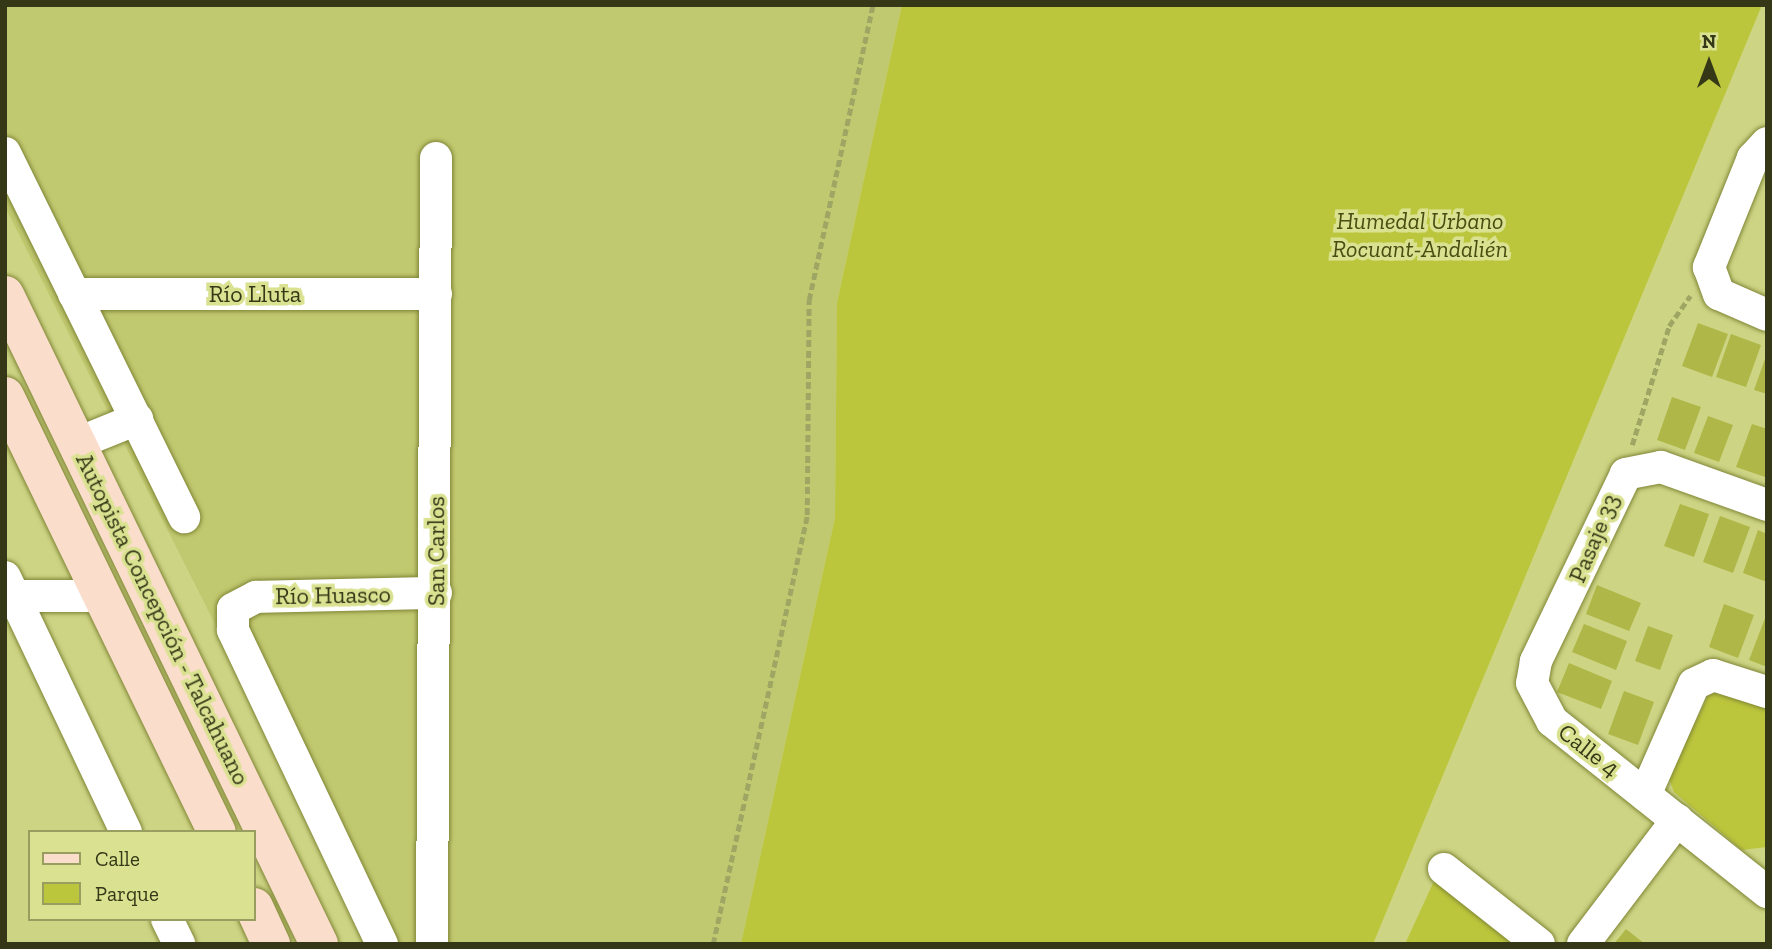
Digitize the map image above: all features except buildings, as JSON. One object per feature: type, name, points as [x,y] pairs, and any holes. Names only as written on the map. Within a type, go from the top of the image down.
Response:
[{"type":"main road","name":"Autopista Concepción - Talcahuano","points":[[5,295],[319,944]]},
{"type":"main road","name":"Autopista Concepción - Talcahuano","points":[[5,396],[216,830]]},
{"type":"main road","points":[[256,911],[271,944]]},
{"type":"street","points":[[1767,143],[1753,159],[1712,258],[1713,287],[1726,300],[1767,315]]},
{"type":"street","name":"San Carlos","points":[[432,944],[436,593],[436,158]]},
{"type":"street","points":[[9,169],[184,517]]},
{"type":"street","name":"Río Lluta","points":[[74,294],[436,294]]},
{"type":"street","points":[[78,443],[137,419]]},
{"type":"street","name":"Pasaje 33","points":[[1536,661],[1615,489],[1635,469],[1661,467],[1767,505]]},
{"type":"street","points":[[103,596],[8,590],[125,830]]},
{"type":"street","name":"Río Huasco","points":[[382,944],[233,630],[233,609],[256,597],[436,593]]},
{"type":"street","name":"Calle 4","points":[[1536,661],[1534,694],[1544,713],[1767,892]]},
{"type":"street","points":[[1645,795],[1694,684],[1713,675],[1767,692]]},
{"type":"street","points":[[1583,944],[1678,820]]},
{"type":"street","points":[[1444,869],[1539,944]]},
{"type":"street","points":[[168,921],[179,944]]},
{"type":"path","points":[[713,944],[807,515],[809,300],[873,5]]},
{"type":"path","points":[[1635,469],[1631,434],[1669,326],[1690,295],[1713,287]]},
{"type":"shaded area","points":[[5,5],[902,5],[837,303],[835,518],[741,944],[376,944],[5,207]]},
{"type":"green space","name":"Humedal Urbano Rocuant-Andalién","points":[[902,5],[1762,5],[1373,944],[741,944],[835,518],[837,303]]},
{"type":"green space","points":[[1717,690],[1767,709],[1767,847],[1742,850],[1674,792],[1669,778],[1708,696]]},
{"type":"green space","points":[[1434,881],[1513,944],[1405,944]]}]
